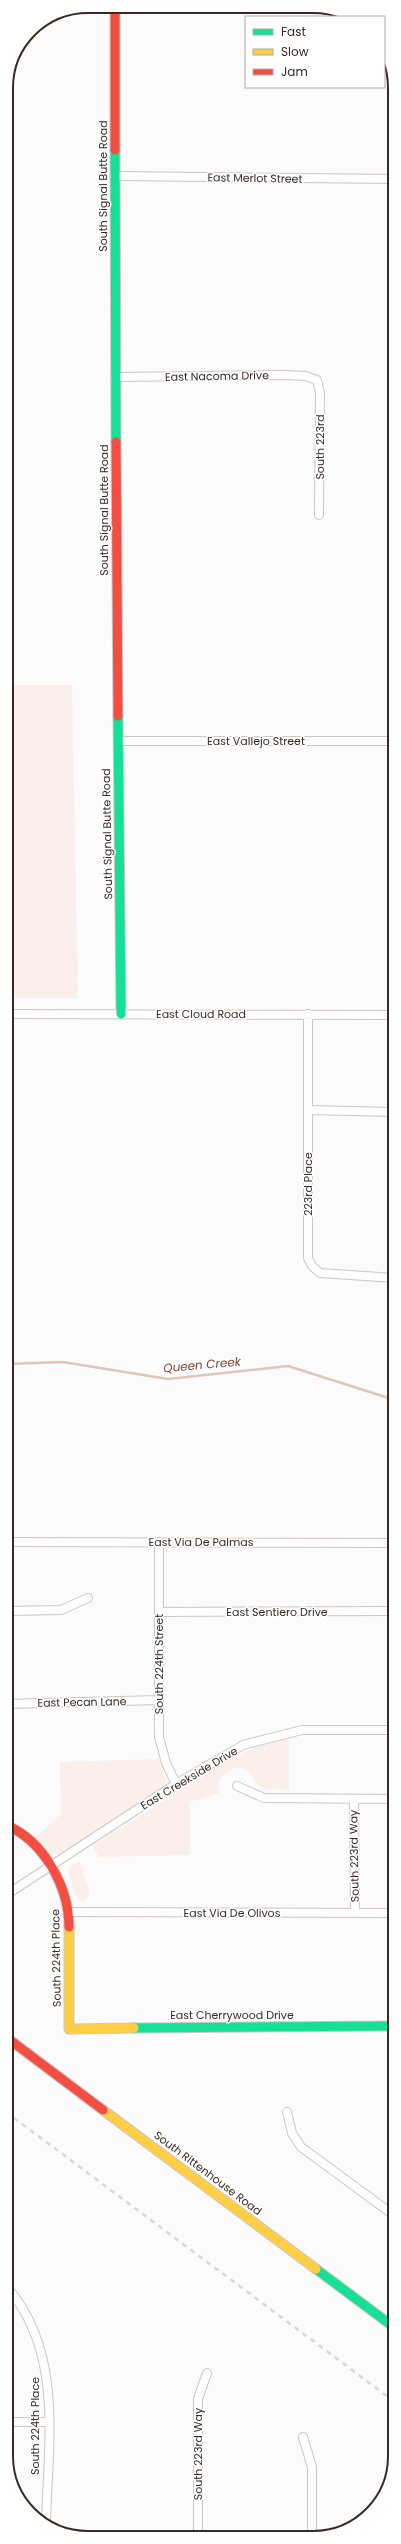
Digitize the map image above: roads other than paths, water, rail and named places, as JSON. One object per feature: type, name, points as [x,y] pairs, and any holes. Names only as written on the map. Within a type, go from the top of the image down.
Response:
[{"type":"street","name":"South Signal Butte Road","points":[[115,13],[115,378],[121,1014]]},
{"type":"street","name":"East Merlot Street","points":[[114,176],[388,179]]},
{"type":"street","name":"East Nacoma Drive","points":[[115,378],[285,375],[306,376],[317,380]]},
{"type":"street","name":"South 223rd","points":[[317,380],[320,393],[319,515]]},
{"type":"street","name":"East Vallejo Street","points":[[118,741],[388,742]]},
{"type":"street","name":"East Cloud Road","points":[[13,1014],[388,1015]]},
{"type":"street","name":"223rd Place","points":[[308,1014],[308,1258],[312,1266],[320,1273],[328,1275],[388,1278]]},
{"type":"street","points":[[308,1110],[388,1112]]},
{"type":"street","name":"East Via De Palmas","points":[[13,1542],[388,1543]]},
{"type":"street","name":"South 224th Street","points":[[159,1542],[159,1737],[166,1762],[176,1784]]},
{"type":"street","points":[[13,1611],[60,1610],[88,1598]]},
{"type":"street","name":"East Sentiero Drive","points":[[159,1612],[388,1611]]},
{"type":"street","name":"East Pecan Lane","points":[[13,1704],[159,1700]]},
{"type":"street","name":"East Creekside Drive","points":[[13,1891],[229,1751],[268,1737],[302,1730],[388,1730]]},
{"type":"street","points":[[237,1786],[264,1798],[388,1799]]},
{"type":"street","name":"South 223rd Way","points":[[354,1799],[355,1913]]},
{"type":"street","name":"South 224th Place","points":[[13,1829],[27,1836],[50,1868],[67,1898],[69,1912],[69,2029]]},
{"type":"street","name":"East Via De Olivos","points":[[69,1912],[388,1913]]},
{"type":"street","name":"East Cherrywood Drive","points":[[69,2029],[388,2026]]},
{"type":"street","name":"South Rittenhouse Road","points":[[13,2042],[388,2323]]},
{"type":"street","points":[[287,2112],[292,2133],[300,2147],[388,2211]]},
{"type":"street","name":"South 224th Place","points":[[13,2295],[24,2310],[36,2334],[45,2360],[48,2389],[46,2518]]},
{"type":"street","name":"South 223rd Way","points":[[198,2531],[198,2399],[207,2373]]},
{"type":"street","points":[[13,2422],[48,2422]]},
{"type":"street","points":[[303,2437],[312,2467],[312,2531]]},
{"type":"waterway","name":"Queen Creek","points":[[13,1364],[63,1362],[168,1379],[288,1366],[388,1398]]},
{"type":"railway","points":[[13,2117],[388,2397]]}]
